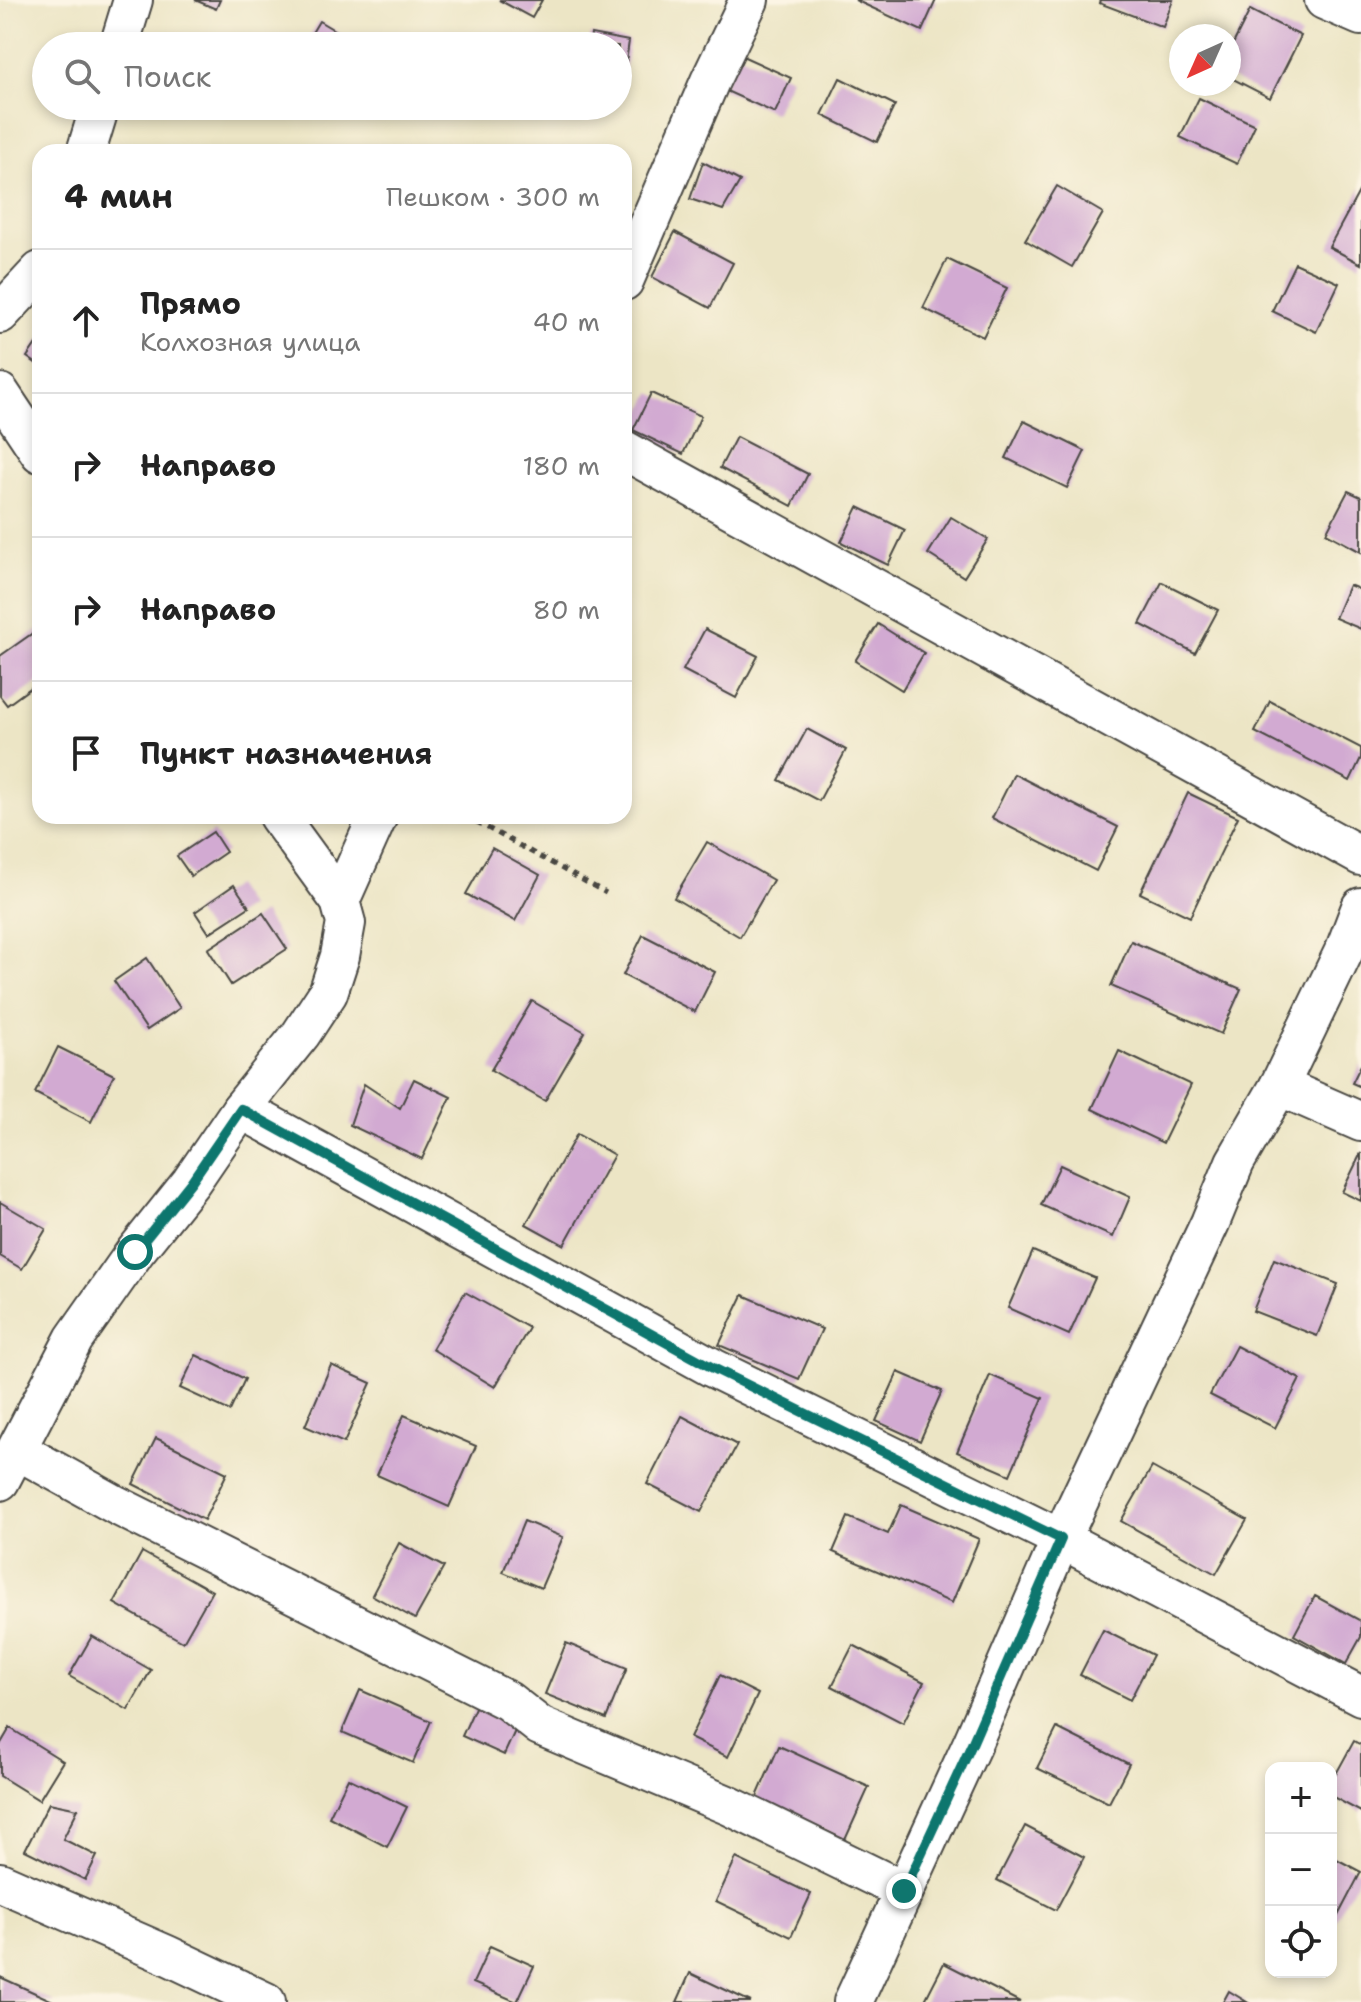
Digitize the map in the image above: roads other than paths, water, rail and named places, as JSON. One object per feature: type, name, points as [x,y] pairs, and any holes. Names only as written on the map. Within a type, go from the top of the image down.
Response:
[{"type":"street","points":[[123,32],[133,0]]},
{"type":"street","points":[[632,262],[710,81],[749,0]]},
{"type":"street","points":[[1324,0],[1361,16]]},
{"type":"street","points":[[88,144],[96,120]]},
{"type":"street","points":[[0,314],[32,280]]},
{"type":"street","points":[[0,393],[32,441]]},
{"type":"street","points":[[632,454],[1361,856]]},
{"type":"street","points":[[284,824],[340,901],[346,923],[340,956],[328,993],[301,1034],[241,1109],[191,1182],[135,1252],[74,1339],[8,1465],[116,1505],[508,1701],[540,1726],[730,1806],[904,1891]]},
{"type":"street","points":[[340,901],[374,824]]},
{"type":"street","points":[[853,2002],[1235,1162],[1279,1086],[1345,949],[1361,907]]},
{"type":"street","points":[[1279,1086],[1361,1122]]},
{"type":"street","points":[[241,1109],[713,1368],[1061,1539],[1361,1696]]},
{"type":"street","points":[[0,1882],[266,2002]]}]
